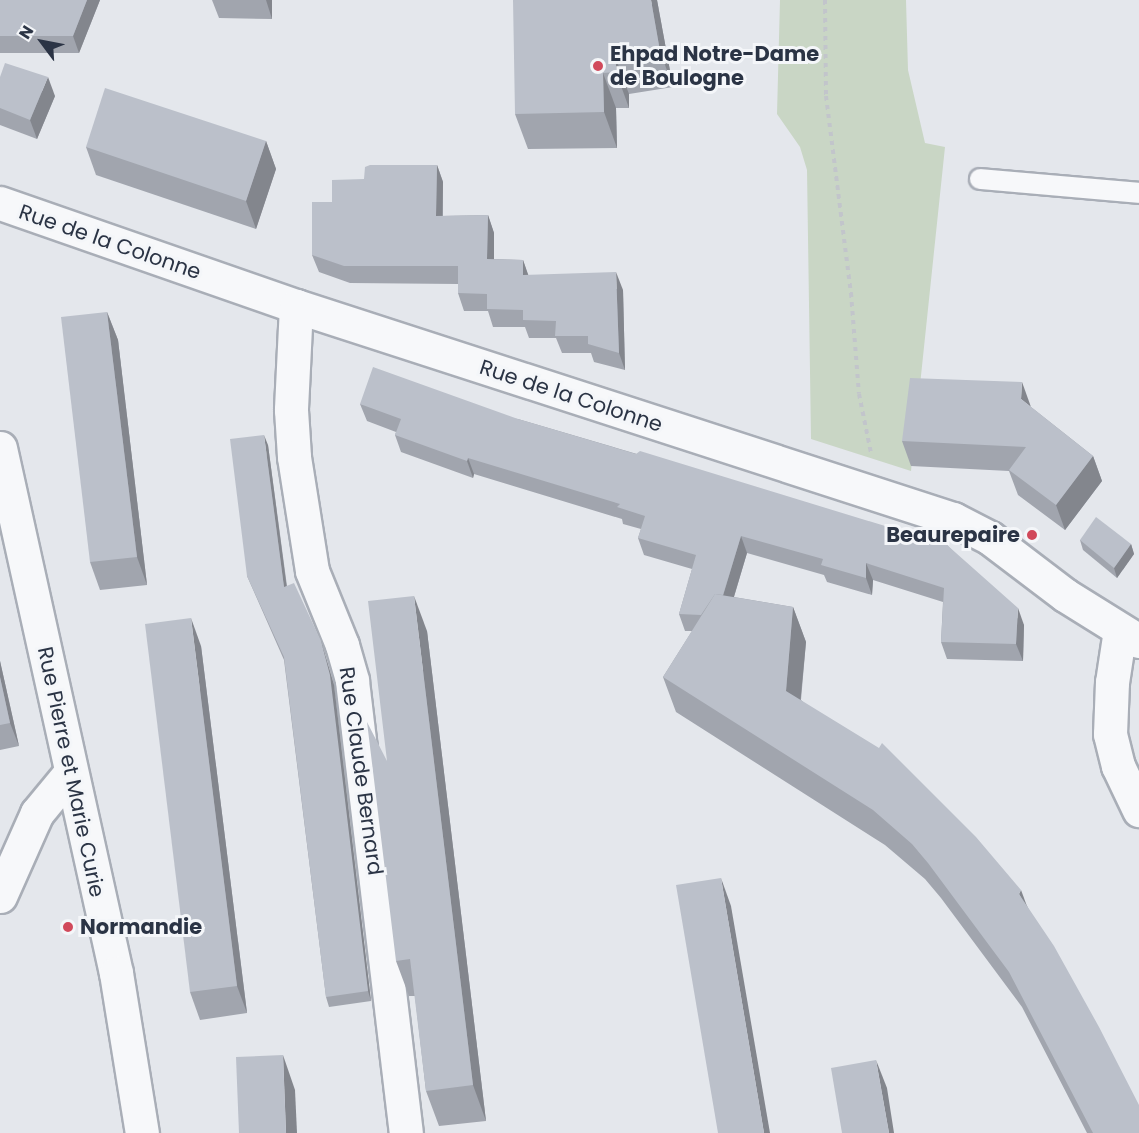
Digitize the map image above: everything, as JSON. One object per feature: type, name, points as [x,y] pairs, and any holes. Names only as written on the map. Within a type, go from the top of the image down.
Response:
[{"type":"street","name":"Rue de la Colonne","points":[[0,203],[296,306],[967,525],[1001,545],[1065,595],[1129,636]]},
{"type":"street","name":"Rue Claude Bernard","points":[[296,306],[291,410],[294,457],[312,571],[342,645],[352,681],[406,1133]]},
{"type":"street","name":"Rue Pierre et Marie Curie","points":[[0,448],[118,982],[142,1133]]},
{"type":"street","points":[[1129,636],[1112,682],[1110,734],[1118,766],[1139,810]]},
{"type":"street","points":[[0,896],[37,813],[70,773]]},
{"type":"lane","points":[[980,179],[1139,193]]},
{"type":"path","points":[[825,0],[826,96],[851,293],[859,394],[868,444],[893,500]]},
{"type":"green space","points":[[780,0],[906,0],[908,70],[925,143],[945,147],[911,471],[811,439],[807,170],[800,147],[777,114]]},
{"type":"building","points":[[0,0],[87,0],[73,36],[0,36]]},
{"type":"building","name":"Ehpad Notre-Dame de Boulogne","points":[[513,0],[651,0],[660,51],[616,59],[616,72],[603,73],[604,112],[515,114]]},
{"type":"building","points":[[5,63],[48,77],[30,120],[0,108],[0,77]]},
{"type":"building","points":[[105,88],[266,141],[246,201],[86,147]]},
{"type":"building","points":[[370,165],[437,165],[436,216],[488,215],[487,259],[523,260],[523,275],[616,272],[619,353],[588,344],[588,336],[555,336],[556,321],[523,320],[523,310],[487,309],[487,294],[458,293],[458,266],[344,266],[312,255],[312,202],[332,202],[332,180],[364,179],[365,167]]},
{"type":"building","points":[[107,312],[137,557],[90,562],[61,317]]},
{"type":"building","points":[[373,367],[518,419],[636,454],[640,451],[947,545],[1018,608],[1016,644],[941,642],[944,588],[866,563],[866,578],[821,565],[823,559],[741,536],[723,595],[715,594],[701,615],[679,614],[696,555],[638,538],[645,516],[617,507],[620,504],[468,458],[467,461],[395,435],[401,419],[360,404]]},
{"type":"building","points":[[910,378],[1022,382],[1021,399],[1093,456],[1056,505],[1009,470],[1026,447],[902,441]]},
{"type":"building","points":[[264,435],[284,587],[294,583],[321,641],[330,675],[368,991],[326,997],[284,657],[247,576],[230,439]]},
{"type":"building","points":[[1096,517],[1131,544],[1114,568],[1080,540]]},
{"type":"building","points":[[715,594],[793,607],[786,691],[879,748],[882,743],[976,837],[1021,890],[1019,894],[1054,946],[1139,1105],[1139,1133],[1093,1133],[1009,972],[912,844],[873,810],[663,677]]},
{"type":"building","points":[[414,596],[473,1085],[426,1091],[410,959],[396,961],[367,722],[387,761],[368,601]]},
{"type":"building","points":[[191,618],[237,986],[190,992],[145,624]]},
{"type":"building","points":[[0,677],[10,723],[0,725]]},
{"type":"building","points":[[721,878],[764,1133],[718,1133],[676,885]]},
{"type":"building","points":[[283,1055],[286,1133],[239,1133],[236,1057]]},
{"type":"building","points":[[876,1060],[889,1133],[842,1133],[831,1068]]},
{"type":"place","name":"Ehpad Notre-Dame de Boulogne","points":[[598,66]]},
{"type":"place","name":"Beaurepaire","points":[[1032,535]]},
{"type":"place","name":"Normandie","points":[[68,927]]}]
